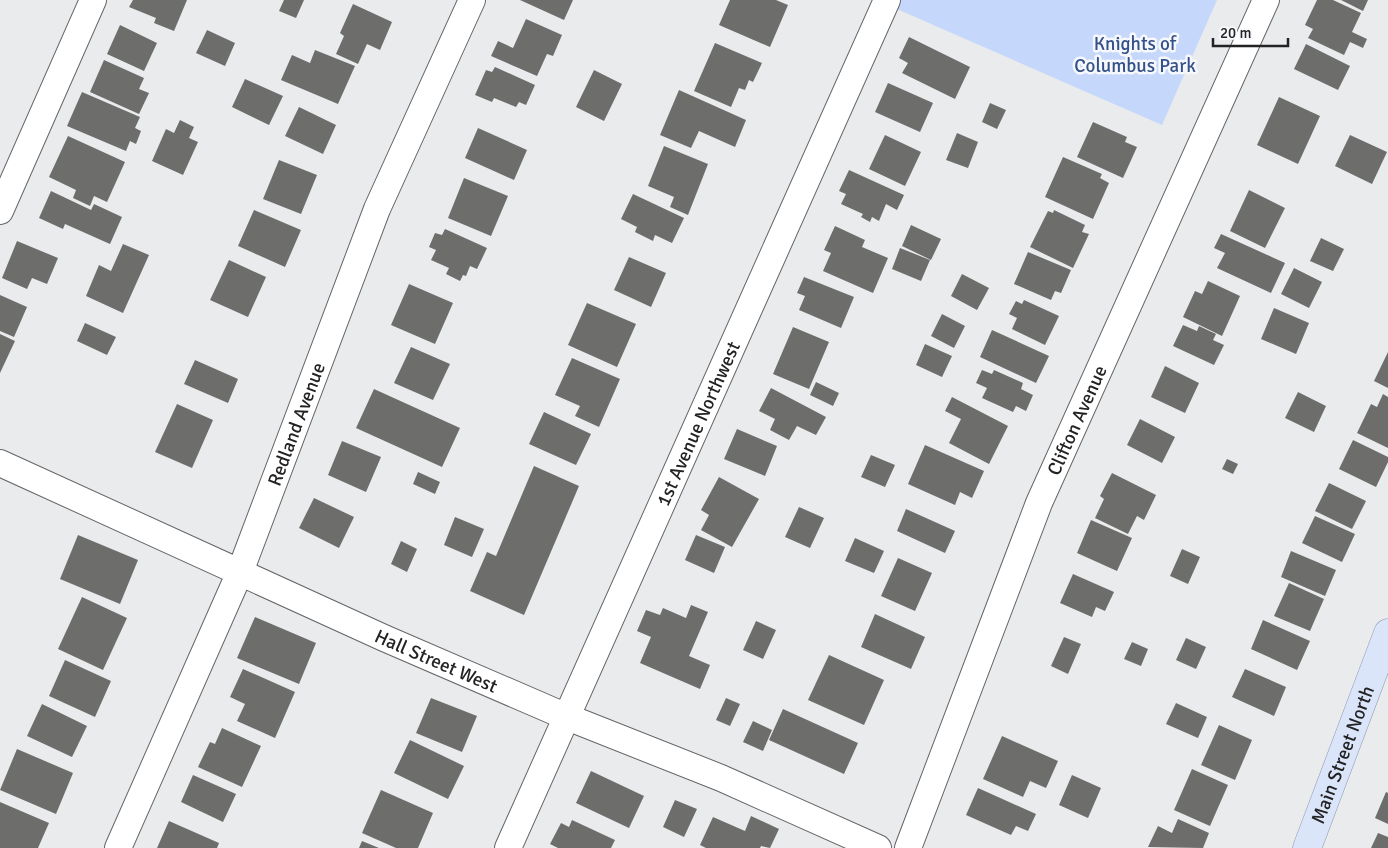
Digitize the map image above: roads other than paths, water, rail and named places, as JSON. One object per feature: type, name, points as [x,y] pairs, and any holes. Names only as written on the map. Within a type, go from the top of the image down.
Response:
[{"type":"main road","name":"Main Street North","points":[[1307,848],[1388,633]]},
{"type":"street","points":[[0,211],[93,0]]},
{"type":"street","name":"Redland Avenue","points":[[118,848],[240,572],[377,209],[472,0]]},
{"type":"street","name":"1st Avenue Northwest","points":[[508,848],[887,0]]},
{"type":"street","name":"Clifton Avenue","points":[[908,848],[1039,503],[1266,0]]},
{"type":"street","name":"Hall Street West","points":[[0,462],[240,572],[567,717],[721,778],[878,848]]},
{"type":"park label","name":"Knights of Columbus Park","points":[[1135,54]]}]
